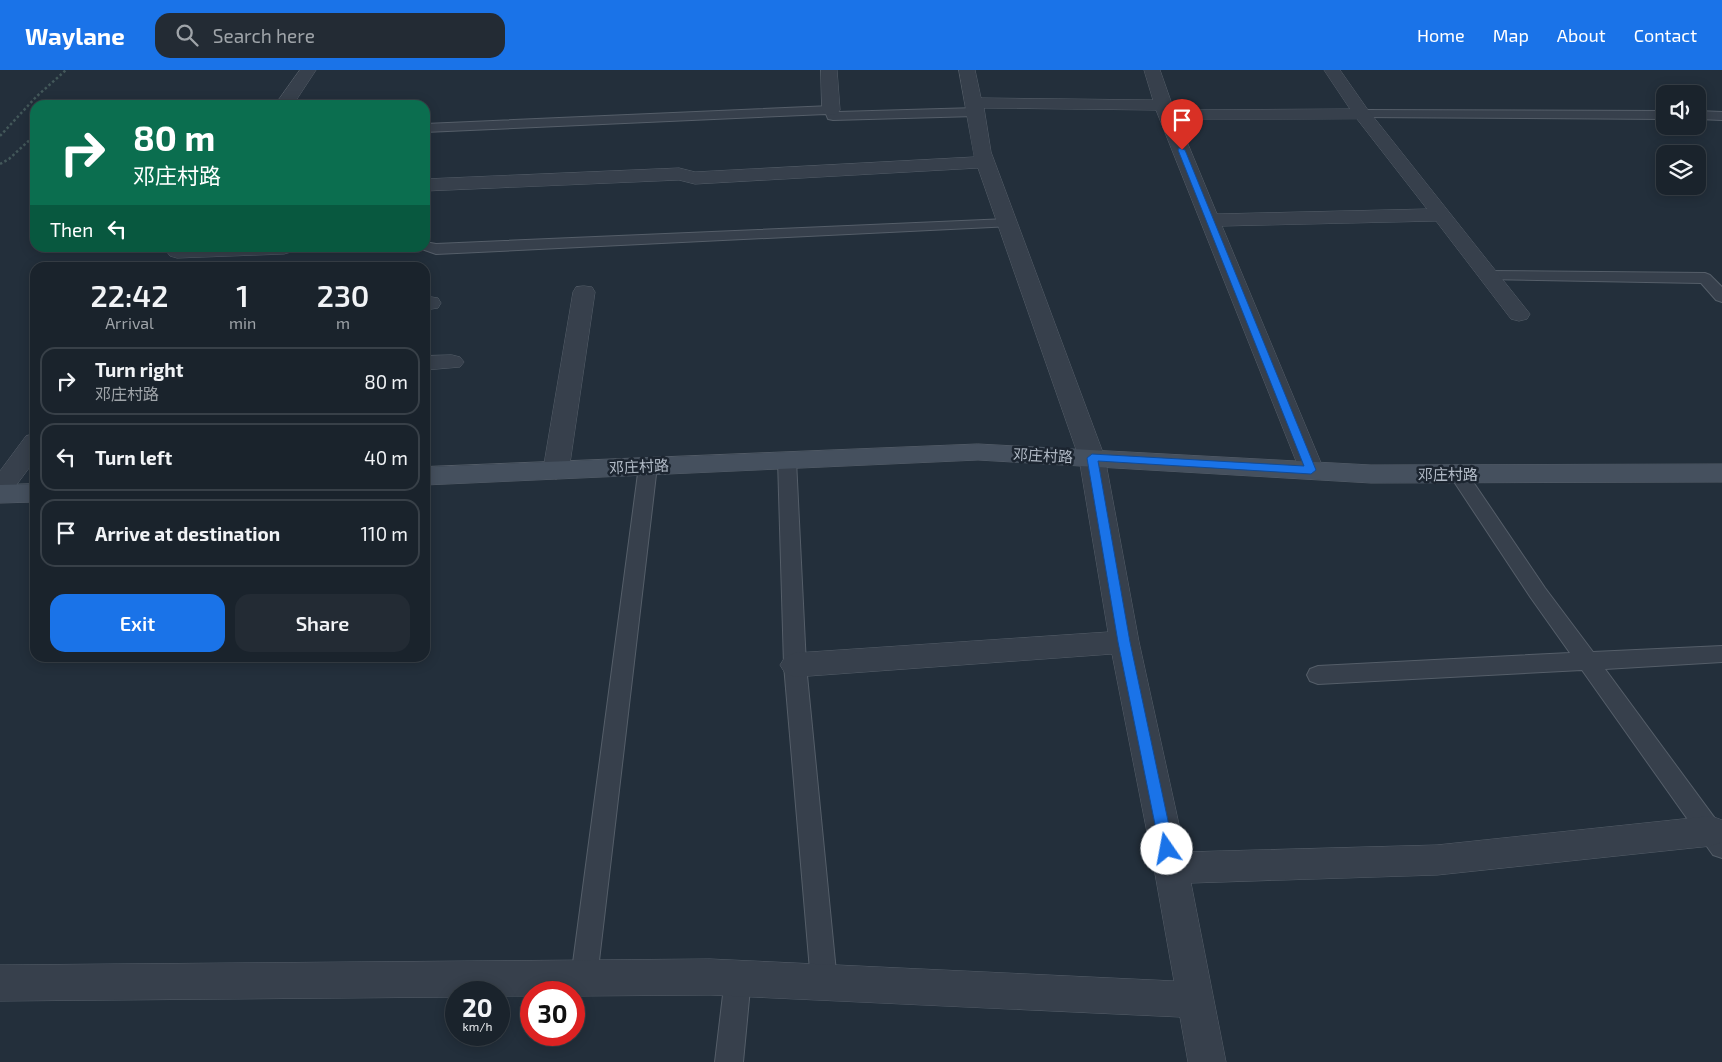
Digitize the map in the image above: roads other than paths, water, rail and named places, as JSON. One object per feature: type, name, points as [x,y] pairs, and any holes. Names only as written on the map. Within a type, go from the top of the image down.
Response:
[{"type":"street","points":[[287,100],[308,70]]},
{"type":"street","points":[[829,70],[831,110]]},
{"type":"street","points":[[967,70],[985,162],[1092,458],[1124,642],[1171,868],[1206,1062]]},
{"type":"street","points":[[1152,70],[1165,110],[1311,470]]},
{"type":"street","points":[[1332,70],[1362,114],[1518,314]]},
{"type":"street","points":[[975,107],[1362,114]]},
{"type":"street","points":[[430,185],[679,174],[695,178],[985,162]]},
{"type":"street","points":[[1210,220],[1441,215]]},
{"type":"street","points":[[175,256],[230,252]]},
{"type":"street","points":[[556,470],[584,292]]},
{"type":"street","points":[[430,363],[452,362]]},
{"type":"street","points":[[0,489],[30,449]]},
{"type":"street","name":"邓庄村路","points":[[430,476],[978,452],[1371,474],[1722,472]]},
{"type":"street","points":[[0,494],[30,493]]},
{"type":"street","points":[[795,665],[1124,642]]},
{"type":"street","points":[[1171,868],[1438,860],[1716,839]]},
{"type":"street","points":[[0,983],[738,978],[1195,1000]]},
{"type":"lane","points":[[430,128],[831,110],[833,116],[975,107]]},
{"type":"lane","points":[[1362,114],[1656,115]]},
{"type":"lane","points":[[1706,116],[1722,116]]},
{"type":"lane","points":[[430,247],[436,249],[1008,223]]},
{"type":"lane","points":[[1488,276],[1705,278],[1722,297]]},
{"type":"lane","points":[[787,460],[795,665],[824,982]]},
{"type":"lane","points":[[584,978],[648,466]]},
{"type":"lane","points":[[1458,474],[1538,593],[1716,839]]},
{"type":"lane","points":[[1318,675],[1722,654]]},
{"type":"lane","points":[[730,1062],[738,978]]}]
